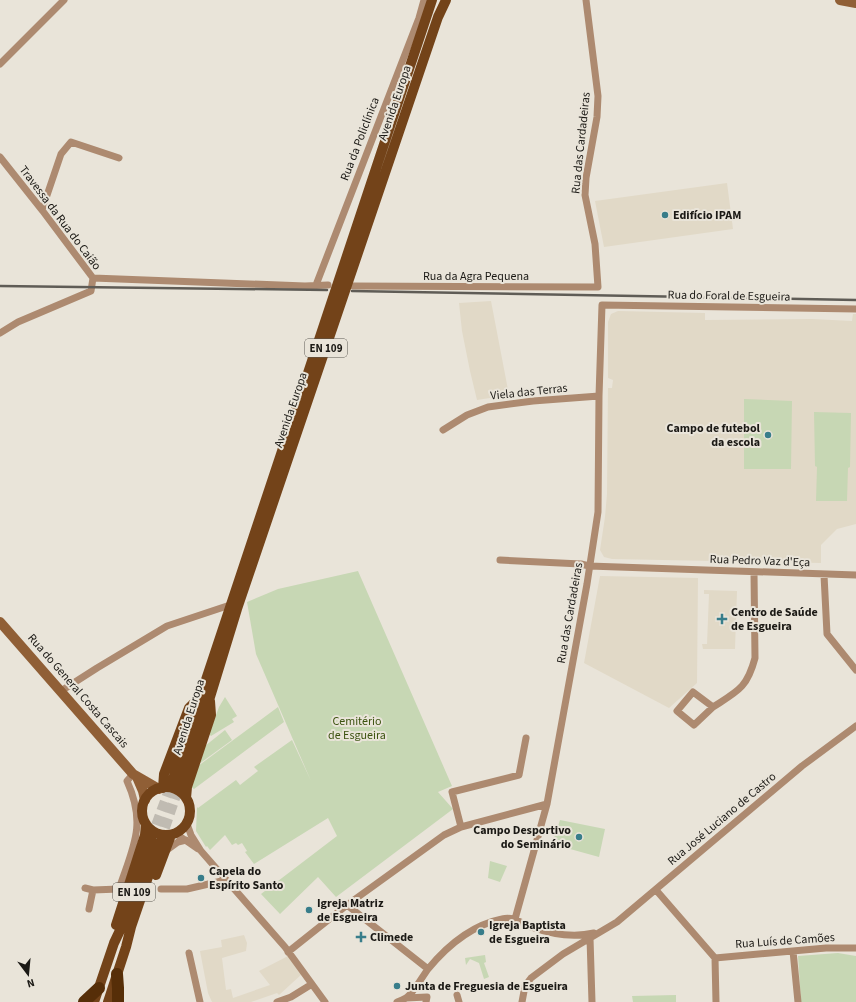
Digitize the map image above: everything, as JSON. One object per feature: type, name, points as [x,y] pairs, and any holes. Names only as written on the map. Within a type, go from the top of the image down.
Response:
[{"type":"highway","points":[[117,974],[118,1002]]},
{"type":"highway","points":[[84,1002],[99,988]]},
{"type":"main road","name":"Avenida Europa","points":[[432,0],[199,698],[176,783],[210,697],[237,609],[438,17],[446,0]]},
{"type":"main road","points":[[840,0],[856,3]]},
{"type":"main road","name":"Rua do General Costa Cascais","points":[[0,622],[139,777],[161,788]]},
{"type":"main road","points":[[108,1002],[126,947],[137,929],[159,844],[180,831],[187,824],[190,811],[186,798],[187,787],[211,716],[210,697]]},
{"type":"main road","points":[[161,788],[164,774],[189,708],[199,698]]},
{"type":"main road","points":[[139,777],[159,778],[164,774]]},
{"type":"main road","name":"Rua do General Costa Cascais","points":[[139,777],[145,800]]},
{"type":"main road","points":[[173,834],[164,835],[150,829],[146,824],[142,808],[145,800],[154,791],[161,788],[174,789],[181,792],[186,798]]},
{"type":"main road","points":[[114,943],[116,922],[145,835],[146,824]]},
{"type":"main road","name":"EN 109","points":[[94,1002],[114,943],[159,844]]},
{"type":"street","points":[[0,64],[64,0]]},
{"type":"street","name":"Rua da Policlínica","points":[[316,285],[419,18],[424,0]]},
{"type":"street","name":"Rua das Cardadeiras","points":[[586,0],[598,96],[597,117],[586,178],[585,195],[594,244],[598,287]]},
{"type":"street","points":[[42,210],[61,154],[71,142],[119,158]]},
{"type":"street","name":"Travessa da Rua do Caião","points":[[0,157],[93,278],[92,291],[18,322],[0,333]]},
{"type":"street","points":[[93,278],[328,285]]},
{"type":"street","name":"Rua da Agra Pequena","points":[[353,286],[598,287]]},
{"type":"street","name":"Rua das Cardadeiras","points":[[515,919],[547,804],[586,591],[598,512],[599,396],[602,305]]},
{"type":"street","name":"Rua do Foral de Esgueira","points":[[602,305],[856,309]]},
{"type":"street","name":"Viela das Terras","points":[[444,430],[467,415],[488,407],[533,401],[599,396]]},
{"type":"street","name":"Rua Pedro Vaz d'Eça","points":[[500,560],[581,564],[589,566],[824,575],[827,634],[856,670]]},
{"type":"street","points":[[713,707],[693,692],[677,712],[694,725],[713,707],[736,692],[747,681],[752,671],[755,658],[754,572]]},
{"type":"street","points":[[824,575],[856,575]]},
{"type":"street","points":[[61,691],[167,626],[230,605]]},
{"type":"street","name":"Rua José Luciano de Castro","points":[[522,1002],[525,986],[531,978],[573,948],[617,922],[802,766],[856,726]]},
{"type":"street","points":[[461,827],[452,792],[519,775],[526,738]]},
{"type":"street","points":[[85,888],[93,890],[119,889],[137,833],[138,819],[135,802],[127,781],[139,777]]},
{"type":"street","points":[[288,952],[346,905],[444,835],[461,827],[547,804]]},
{"type":"street","points":[[187,824],[191,835],[201,851],[288,952],[325,1002]]},
{"type":"street","points":[[173,834],[186,840],[201,851]]},
{"type":"street","points":[[159,844],[186,840]]},
{"type":"street","points":[[161,889],[187,889],[226,880]]},
{"type":"street","points":[[89,909],[93,890]]},
{"type":"street","points":[[656,890],[716,958],[716,1002]]},
{"type":"street","points":[[346,905],[428,969]]},
{"type":"street","points":[[397,1002],[406,998],[428,969],[462,936],[472,930],[502,919],[515,919],[531,927],[565,935],[584,935],[604,930]]},
{"type":"street","points":[[572,935],[574,941],[573,948]]},
{"type":"street","points":[[590,938],[592,1002]]},
{"type":"street","name":"Rua Luís de Camões","points":[[716,958],[826,948],[856,948]]},
{"type":"street","points":[[793,951],[798,1002]]},
{"type":"street","points":[[189,954],[200,1002]]},
{"type":"street","points":[[277,1002],[291,997],[312,984]]},
{"type":"street","points":[[406,998],[427,1000]]},
{"type":"shaded area","name":"Edifício IPAM","points":[[727,183],[733,229],[604,247],[595,201]]},
{"type":"shaded area","points":[[491,301],[509,395],[477,400],[462,331],[459,303]]},
{"type":"shaded area","points":[[618,311],[705,313],[705,320],[812,319],[852,321],[853,314],[856,314],[856,524],[837,529],[821,545],[821,563],[612,559],[604,557],[600,550],[607,494],[608,388],[612,388],[613,380],[608,378],[608,322],[611,314]]},
{"type":"shaded area","points":[[600,576],[698,578],[697,683],[669,708],[584,663]]},
{"type":"shaded area","name":"Centro de Saúde de Esgueira","points":[[704,590],[737,591],[735,649],[703,649],[702,644],[707,644],[709,594],[704,594]]},
{"type":"shaded area","points":[[244,935],[247,943],[246,951],[222,958],[226,990],[231,989],[233,998],[270,985],[259,971],[290,955],[303,973],[279,995],[277,993],[251,1002],[212,1002],[208,993],[200,951],[222,947],[221,940]]},
{"type":"green space","name":"Campo de futebol da escola","points":[[744,399],[792,401],[791,469],[744,469]]},
{"type":"green space","points":[[814,412],[851,413],[850,467],[848,468],[847,501],[816,501],[817,467],[815,466]]},
{"type":"green space","name":"Cemitério de Esgueira","points":[[358,571],[452,786],[438,792],[453,809],[336,897],[318,877],[280,914],[261,894],[337,836],[328,818],[254,864],[245,852],[247,851],[242,843],[232,845],[225,835],[210,850],[207,846],[206,847],[196,831],[197,807],[198,808],[236,780],[240,785],[258,771],[254,767],[292,740],[311,781],[256,654],[247,602],[278,589]]},
{"type":"green space","points":[[225,697],[237,716],[232,719],[234,722],[211,736],[209,734],[219,707]]},
{"type":"green space","points":[[278,707],[284,722],[194,789],[191,787],[198,766]]},
{"type":"green space","points":[[225,730],[232,740],[199,764],[205,746]]},
{"type":"green space","name":"Campo Desportivo do Seminário","points":[[560,820],[605,829],[599,857],[552,844]]},
{"type":"green space","points":[[490,861],[507,866],[500,882],[488,878]]},
{"type":"green space","points":[[838,953],[856,956],[856,1002],[801,1002],[798,956]]},
{"type":"green space","points":[[485,955],[486,962],[484,963],[489,977],[484,979],[479,963],[470,959],[466,965],[465,958]]},
{"type":"green space","points":[[676,995],[676,1002],[633,1002],[632,996]]},
{"type":"tunnel","points":[[151,839],[172,782]]},
{"type":"tunnel","points":[[160,842],[180,784]]},
{"type":"railway","points":[[0,286],[327,290]]},
{"type":"railway","points":[[352,291],[856,300]]},
{"type":"place","name":"Edifício IPAM","points":[[665,215]]},
{"type":"place","name":"Campo de futebol da escola","points":[[768,435]]},
{"type":"place","name":"Centro de Saúde de Esgueira","points":[[722,619]]},
{"type":"place","name":"Campo Desportivo do Seminário","points":[[579,837]]},
{"type":"place","name":"Capela do Espírito Santo","points":[[201,878]]},
{"type":"place","name":"Igreja Matriz de Esgueira","points":[[309,910]]},
{"type":"place","name":"Igreja Baptista de Esgueira","points":[[481,932]]},
{"type":"place","name":"Climede","points":[[361,937]]},
{"type":"place","name":"Junta de Freguesia de Esgueira","points":[[397,986]]}]
